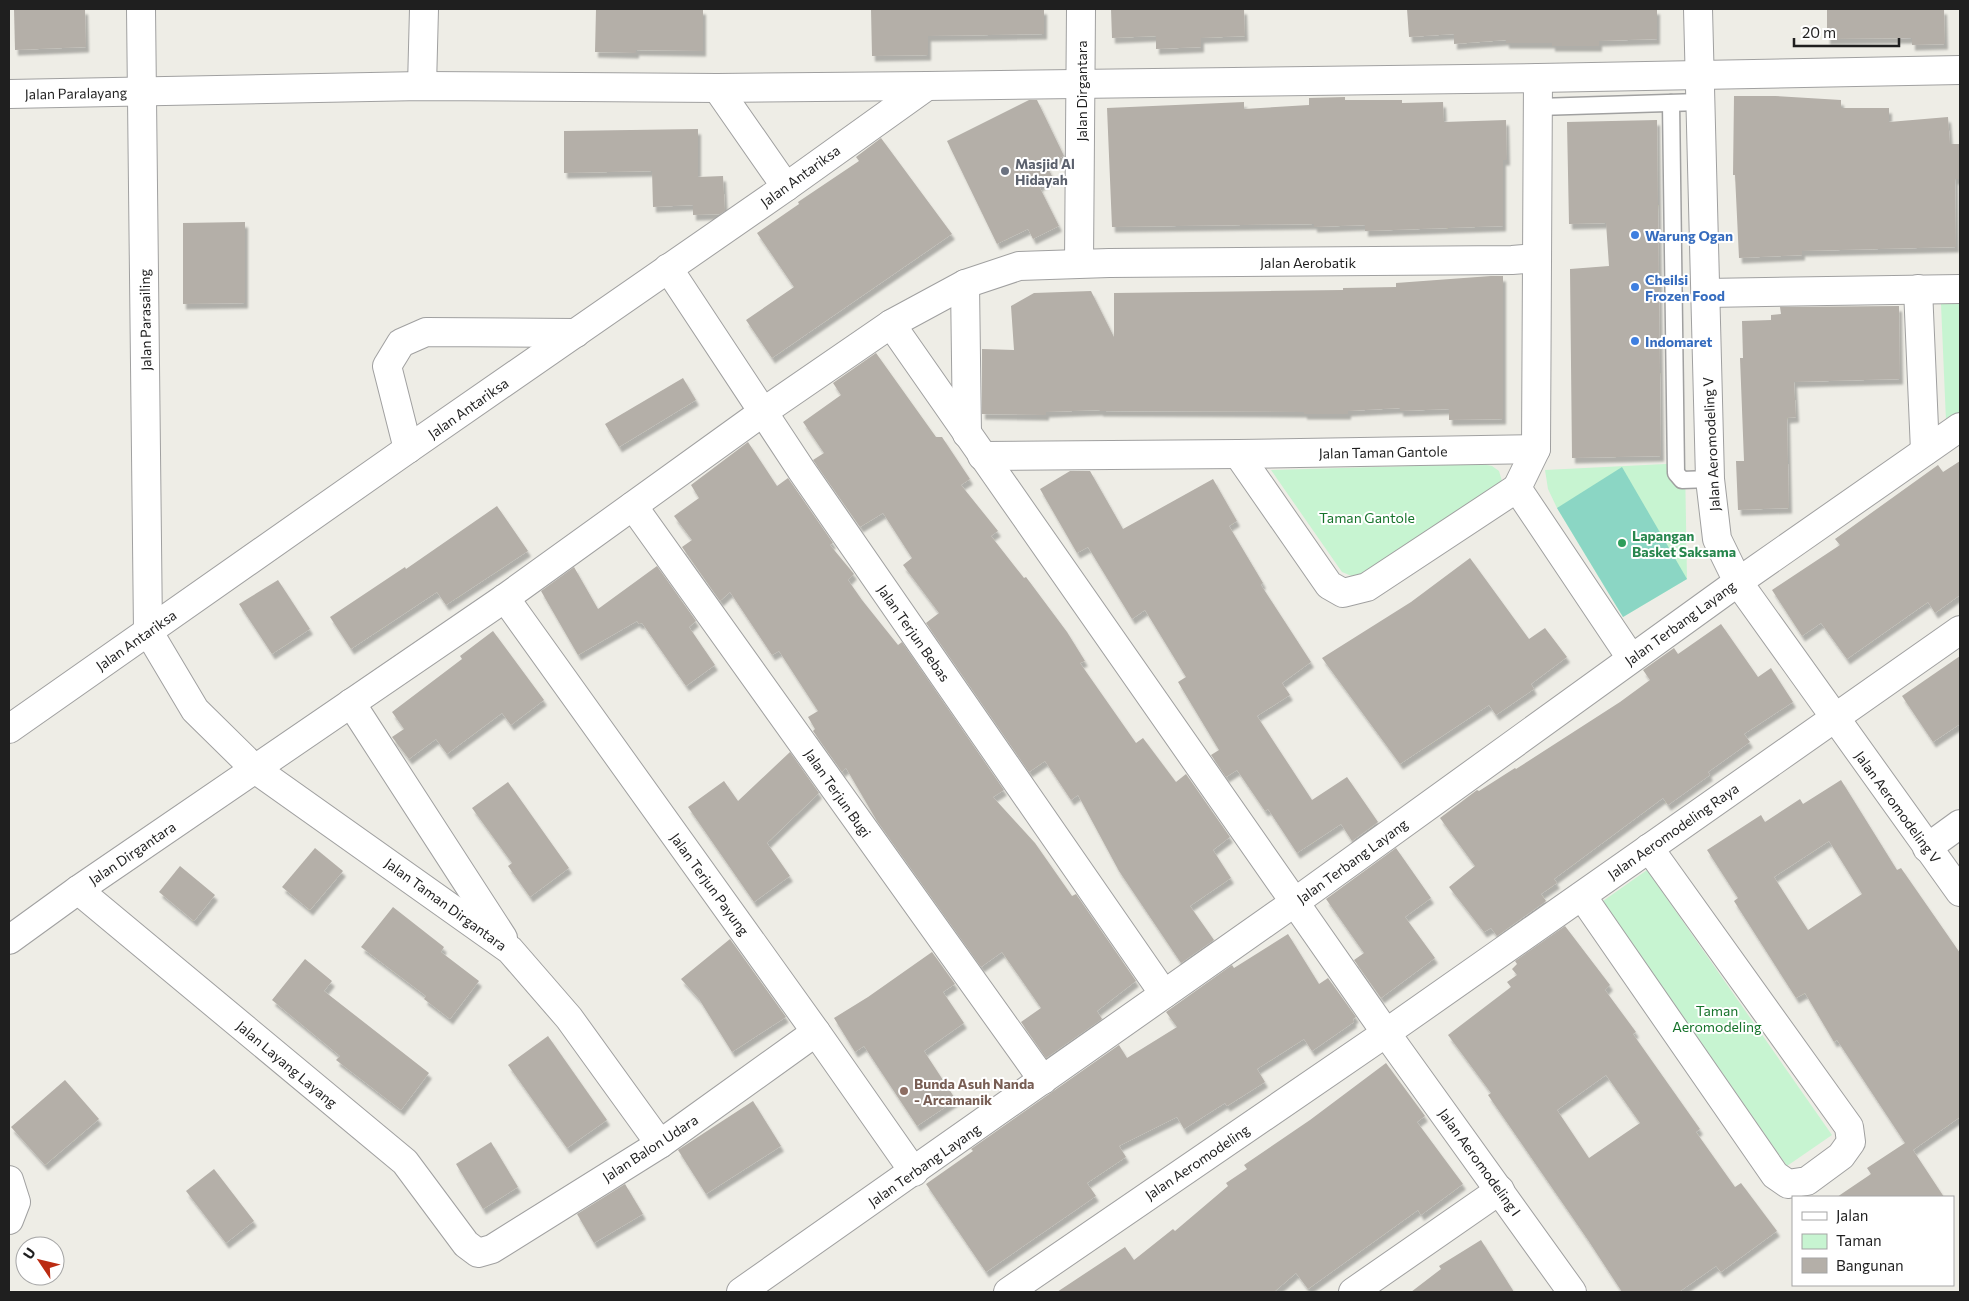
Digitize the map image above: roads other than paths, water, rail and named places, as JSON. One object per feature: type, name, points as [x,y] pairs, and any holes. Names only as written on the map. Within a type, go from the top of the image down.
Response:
[{"type":"street","name":"Jalan Parasailing","points":[[141,9],[148,631]]},
{"type":"street","points":[[422,86],[424,9]]},
{"type":"street","name":"Jalan Dirgantara","points":[[1079,263],[1081,9]]},
{"type":"street","name":"Jalan Aeromodeling V","points":[[1698,9],[1710,479],[1717,539],[1738,582],[1834,719],[1960,892]]},
{"type":"street","name":"Jalan Paralayang","points":[[9,94],[143,93],[422,86],[717,88],[927,86],[1960,70]]},
{"type":"street","points":[[1238,454],[1329,585],[1343,593],[1367,587],[1518,488],[1536,449],[1538,78]]},
{"type":"street","name":"Jalan Antariksa","points":[[9,729],[786,187],[927,86]]},
{"type":"street","points":[[717,88],[786,187]]},
{"type":"street","name":"Jalan Aerobatik","points":[[633,506],[763,412],[891,324],[965,284],[1020,266],[1079,263],[1502,260],[1536,258]]},
{"type":"street","name":"Jalan Terjun Bebas","points":[[668,268],[763,412],[1164,994]]},
{"type":"street","points":[[965,284],[975,445]]},
{"type":"street","points":[[1918,289],[1926,451]]},
{"type":"street","points":[[1706,293],[1960,289]]},
{"type":"street","name":"Jalan Aeromodeling I","points":[[891,324],[1386,1033],[1572,1292]]},
{"type":"street","points":[[408,449],[387,366],[401,343],[426,332],[576,333]]},
{"type":"street","name":"Jalan Terbang Layang","points":[[741,1292],[1295,902],[1631,658],[1960,427]]},
{"type":"street","name":"Jalan Taman Gantole","points":[[975,445],[1238,454],[1536,449]]},
{"type":"street","points":[[1518,488],[1631,658]]},
{"type":"street","name":"Jalan Dirgantara","points":[[9,940],[78,890],[505,598],[633,506]]},
{"type":"street","name":"Jalan Terjun Bugi","points":[[633,506],[1042,1080]]},
{"type":"street","name":"Jalan Terjun Payung","points":[[505,598],[914,1172]]},
{"type":"street","name":"Jalan Aeromodeling Raya","points":[[1386,1033],[1960,630]]},
{"type":"street","name":"Jalan Taman Dirgantara","points":[[148,631],[195,710],[255,769],[510,950],[569,1018],[660,1144]]},
{"type":"street","points":[[351,703],[510,950]]},
{"type":"street","points":[[1928,848],[1960,824]]},
{"type":"street","points":[[1582,896],[1775,1174],[1788,1184],[1807,1181],[1841,1156],[1851,1142],[1848,1127],[1649,848]]},
{"type":"street","name":"Jalan Layang Layang","points":[[78,890],[405,1162],[466,1244],[478,1253]]},
{"type":"street","name":"Jalan Balon Udara","points":[[478,1253],[492,1248],[660,1144],[816,1032]]},
{"type":"street","name":"Jalan Aeromodeling","points":[[1008,1292],[1386,1033]]},
{"type":"street","points":[[9,1180],[16,1202],[9,1220]]},
{"type":"street","points":[[1353,1292],[1500,1190]]},
{"type":"lane","points":[[1538,107],[1700,102]]},
{"type":"lane","points":[[1671,103],[1676,473],[1682,480],[1710,479]]},
{"type":"place","name":"Masjid Al Hidayah","points":[[1005,171]]},
{"type":"place","name":"Warung Ogan","points":[[1635,235]]},
{"type":"place","name":"Cheilsi Frozen Food","points":[[1635,287]]},
{"type":"place","name":"Indomaret","points":[[1635,341]]},
{"type":"place","name":"Lapangan Basket Saksama","points":[[1622,543]]},
{"type":"place","name":"Bunda Asuh Nanda - Arcamanik","points":[[904,1091]]},
{"type":"park label","name":"Taman Gantole","points":[[1367,517]]},
{"type":"park label","name":"Taman Aeromodeling","points":[[1717,1018]]}]
